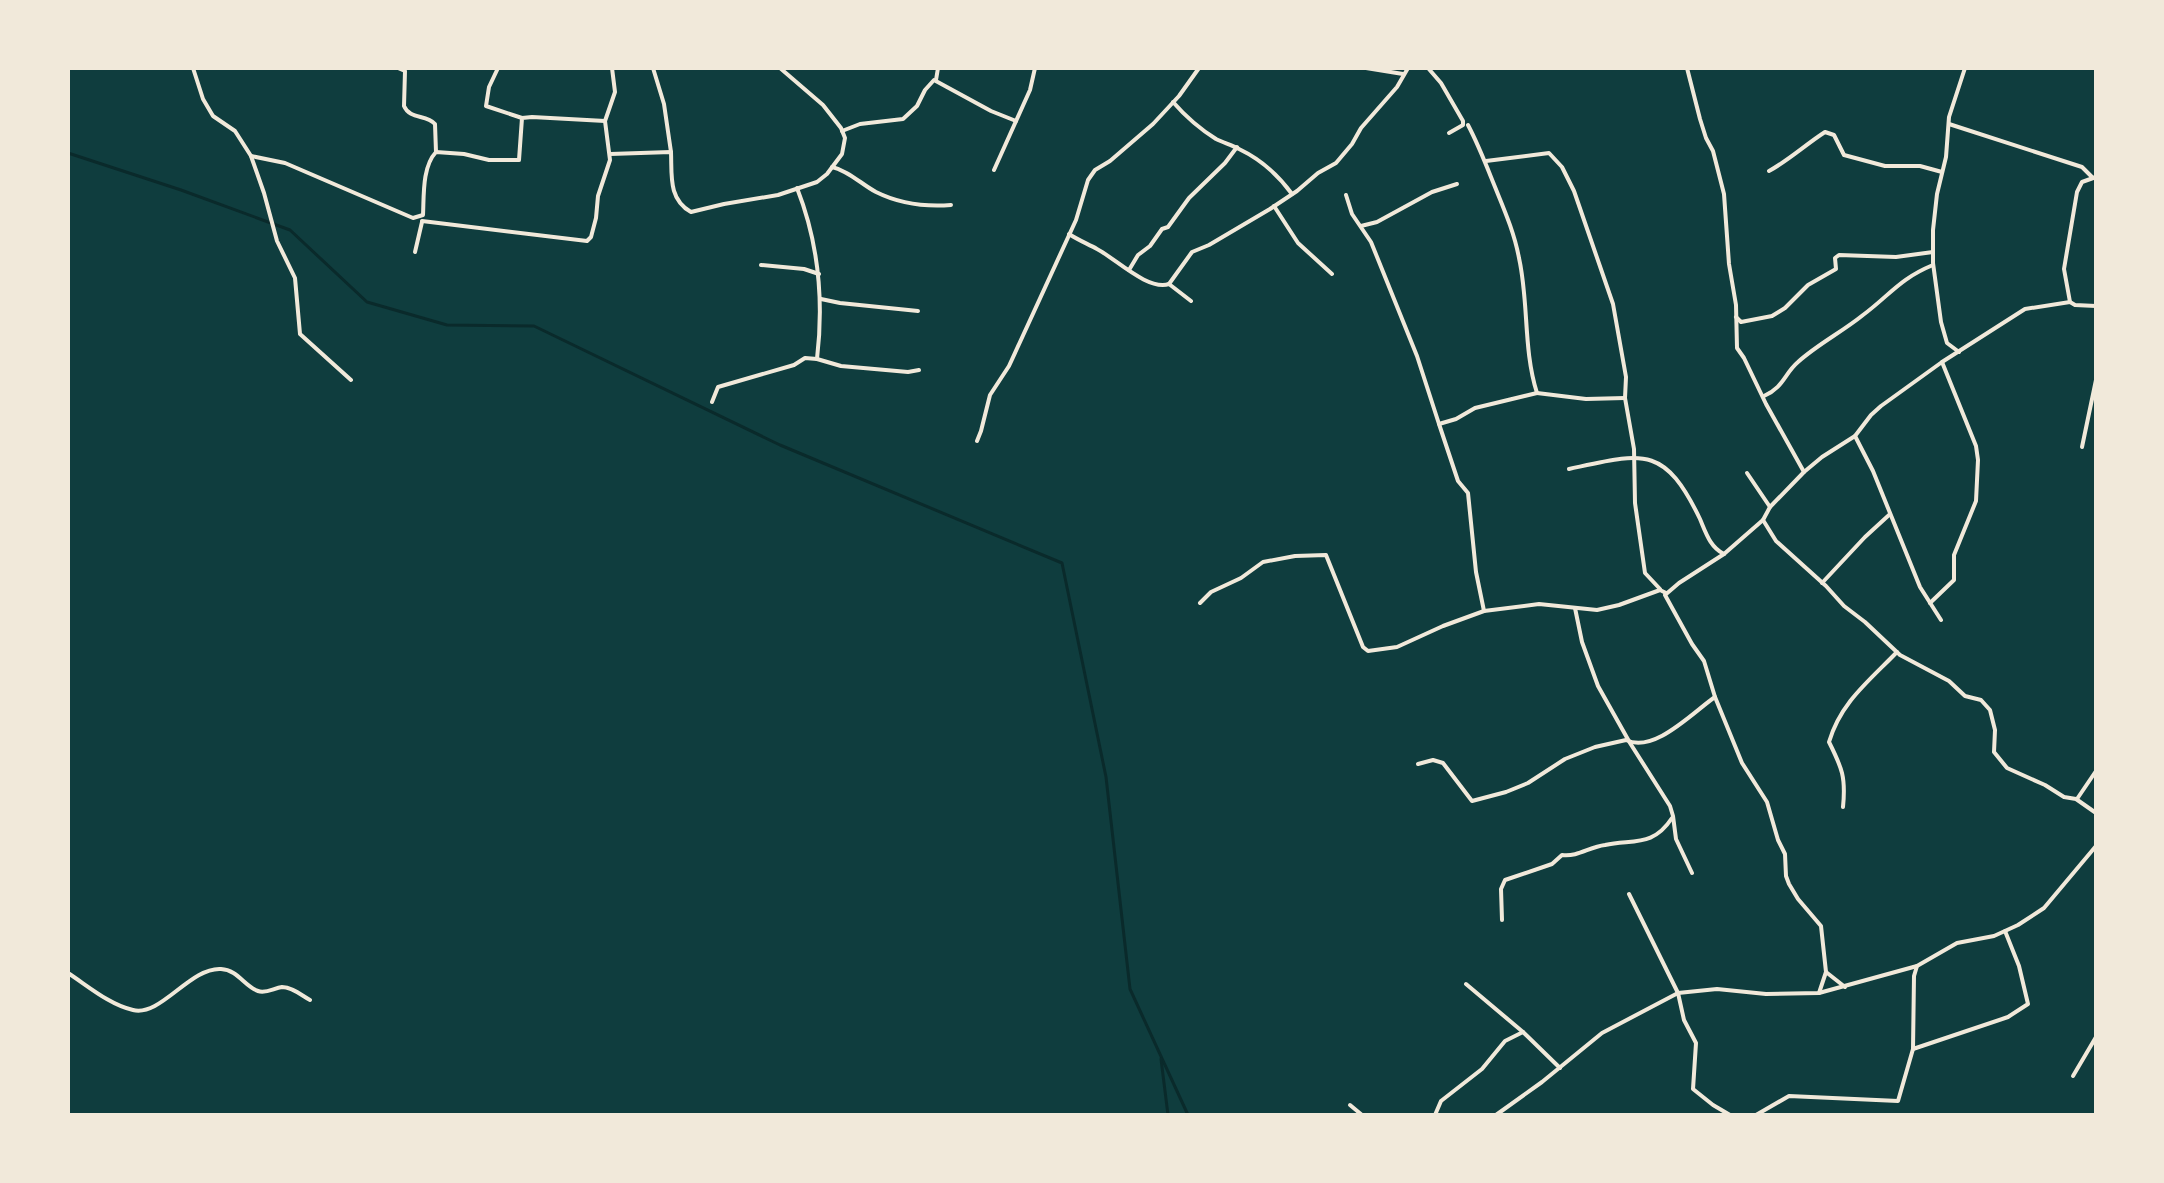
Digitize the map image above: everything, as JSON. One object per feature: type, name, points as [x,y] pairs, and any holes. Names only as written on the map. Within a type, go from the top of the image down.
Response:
[{"type":"street","points":[[193,68],[203,99],[213,116],[235,131],[251,156],[277,241],[295,278],[300,334],[351,380]]},
{"type":"street","points":[[398,68],[405,71],[406,111],[413,116],[430,119],[435,124],[436,152],[430,159],[423,218],[415,252]]},
{"type":"street","points":[[498,68],[489,87],[486,106],[522,118],[605,121]]},
{"type":"street","points":[[251,156],[285,163],[413,218],[587,241],[591,237],[598,196],[609,169],[605,121],[615,92],[612,68]]},
{"type":"street","points":[[653,68],[664,104],[674,194],[691,212],[778,195],[817,182],[842,154],[845,138],[842,131],[823,105],[780,68]]},
{"type":"street","points":[[842,131],[860,124],[903,119],[936,80],[938,68]]},
{"type":"street","points":[[994,170],[1030,90],[1035,68]]},
{"type":"street","points":[[977,441],[990,395],[1009,366],[1076,220],[1088,180],[1095,170],[1126,148],[1173,102],[1199,68]]},
{"type":"street","points":[[1366,68],[1404,74]]},
{"type":"street","points":[[1169,284],[1192,252],[1274,206],[1336,163],[1361,128],[1397,87],[1408,68]]},
{"type":"street","points":[[1428,68],[1441,83],[1463,121],[1463,125],[1449,133]]},
{"type":"street","points":[[1687,68],[1724,194],[1729,264],[1736,305],[1737,348],[1804,472]]},
{"type":"street","points":[[1959,352],[1947,343],[1941,322],[1933,252],[1937,194],[1946,157],[1949,123],[1965,68]]},
{"type":"street","points":[[936,80],[991,111],[1016,121]]},
{"type":"street","points":[[1173,102],[1188,119],[1270,170],[1292,194]]},
{"type":"street","points":[[436,152],[489,160],[519,160],[522,118]]},
{"type":"street","points":[[1949,123],[2082,167],[2094,177],[2082,182],[2077,192],[2064,269],[2070,302],[2095,307]]},
{"type":"street","points":[[1468,125],[1486,161],[1520,259],[1528,356],[1537,393]]},
{"type":"street","points":[[1769,171],[1798,154],[1825,132],[1834,135],[1844,155],[1885,166],[1920,166],[1942,172]]},
{"type":"street","points":[[1129,270],[1138,255],[1150,246],[1162,229],[1168,227],[1189,198],[1237,147]]},
{"type":"street","points":[[610,154],[671,152]]},
{"type":"street","points":[[1486,161],[1549,153],[1562,167],[1574,191],[1613,304],[1626,377],[1625,398],[1634,449],[1635,503],[1645,573],[1666,593]]},
{"type":"street","points":[[832,167],[876,192],[908,204],[951,205]]},
{"type":"street","points":[[1361,226],[1377,222],[1432,192],[1457,184]]},
{"type":"street","points":[[797,188],[813,235],[819,274],[821,299],[817,359]]},
{"type":"street","points":[[1346,195],[1352,214],[1371,242],[1417,356],[1458,481],[1468,493],[1476,572],[1484,611]]},
{"type":"street","points":[[1274,206],[1298,243],[1332,274]]},
{"type":"street","points":[[1069,234],[1156,285],[1169,284],[1191,301]]},
{"type":"street","points":[[1735,316],[1741,322],[1772,316],[1785,308],[1808,285],[1836,269],[1835,258],[1839,255],[1896,257],[1933,252]]},
{"type":"street","points":[[761,265],[804,269],[819,274]]},
{"type":"street","points":[[1764,396],[1784,382],[1795,364],[1865,314],[1898,284],[1933,265]]},
{"type":"street","points":[[821,299],[918,311]]},
{"type":"street","points":[[1666,593],[1724,554],[1763,520],[1770,507],[1804,472],[1855,436],[1881,406],[1942,362],[2025,309],[2070,302]]},
{"type":"street","points":[[712,402],[718,387],[726,383],[794,365],[805,358],[841,366],[908,372],[919,370]]},
{"type":"street","points":[[1930,603],[1954,580],[1954,555],[1976,501],[1976,446],[1942,362]]},
{"type":"street","points":[[2082,447],[2096,380]]},
{"type":"street","points":[[1439,424],[1475,408],[1537,393],[1586,399],[1625,398]]},
{"type":"street","points":[[1855,436],[1873,471],[1920,587],[1941,620]]},
{"type":"street","points":[[1569,469],[1633,457],[1659,462],[1673,474],[1711,544],[1724,554]]},
{"type":"street","points":[[1747,473],[1770,507]]},
{"type":"street","points":[[1822,583],[1889,515]]},
{"type":"street","points":[[1763,520],[1776,541],[1897,652],[1949,681],[1965,696],[1981,700],[1990,710],[1995,730],[1994,752],[2007,768],[2064,797],[2076,799],[2096,813]]},
{"type":"street","points":[[1200,603],[1211,592],[1241,578],[1263,562],[1295,556],[1326,555],[1363,647],[1368,651],[1397,647],[1484,611],[1539,604],[1597,610],[1660,590]]},
{"type":"street","points":[[1666,593],[1667,602],[1704,661],[1742,763],[1767,802],[1785,854],[1789,884],[1821,926],[1826,972],[1819,993]]},
{"type":"street","points":[[1574,607],[1582,642],[1598,686],[1666,800],[1673,816],[1676,839],[1692,873]]},
{"type":"street","points":[[1843,807],[1843,768],[1829,742],[1834,724],[1847,702],[1897,652]]},
{"type":"street","points":[[1418,764],[1433,760],[1443,763],[1472,801],[1528,783],[1565,759],[1595,747],[1626,740],[1640,743],[1665,736],[1715,697]]},
{"type":"street","points":[[2076,799],[2096,771]]},
{"type":"street","points":[[1502,920],[1501,889],[1505,880],[1552,864],[1562,855],[1653,838],[1673,816]]},
{"type":"street","points":[[1496,1115],[1602,1033],[1678,993],[1717,989],[1766,994],[1819,993],[1917,966],[1957,943],[1994,936],[2044,908],[2096,846]]},
{"type":"street","points":[[1629,894],[1678,993],[1684,1020],[1696,1043],[1693,1089],[1730,1115]]},
{"type":"street","points":[[1913,1049],[2008,1017],[2028,1004],[2019,966],[2005,931]]},
{"type":"street","points":[[1756,1115],[1789,1096],[1898,1101],[1913,1049],[1914,976],[1917,966]]},
{"type":"street","points":[[68,973],[114,1002],[136,1011],[151,1008],[195,977],[218,969],[232,971],[256,991],[287,988],[310,1000]]},
{"type":"street","points":[[1826,972],[1845,987]]},
{"type":"street","points":[[1466,984],[1560,1068]]},
{"type":"street","points":[[1435,1115],[1441,1101],[1482,1069],[1505,1041],[1523,1032]]},
{"type":"street","points":[[2073,1076],[2096,1037]]},
{"type":"street","points":[[1350,1105],[1362,1115]]},
{"type":"waterway","points":[[68,153],[290,230],[367,302],[447,325],[534,326],[780,445],[1062,563],[1106,777],[1130,989],[1188,1115]]},
{"type":"waterway","points":[[1161,1059],[1168,1115]]}]
